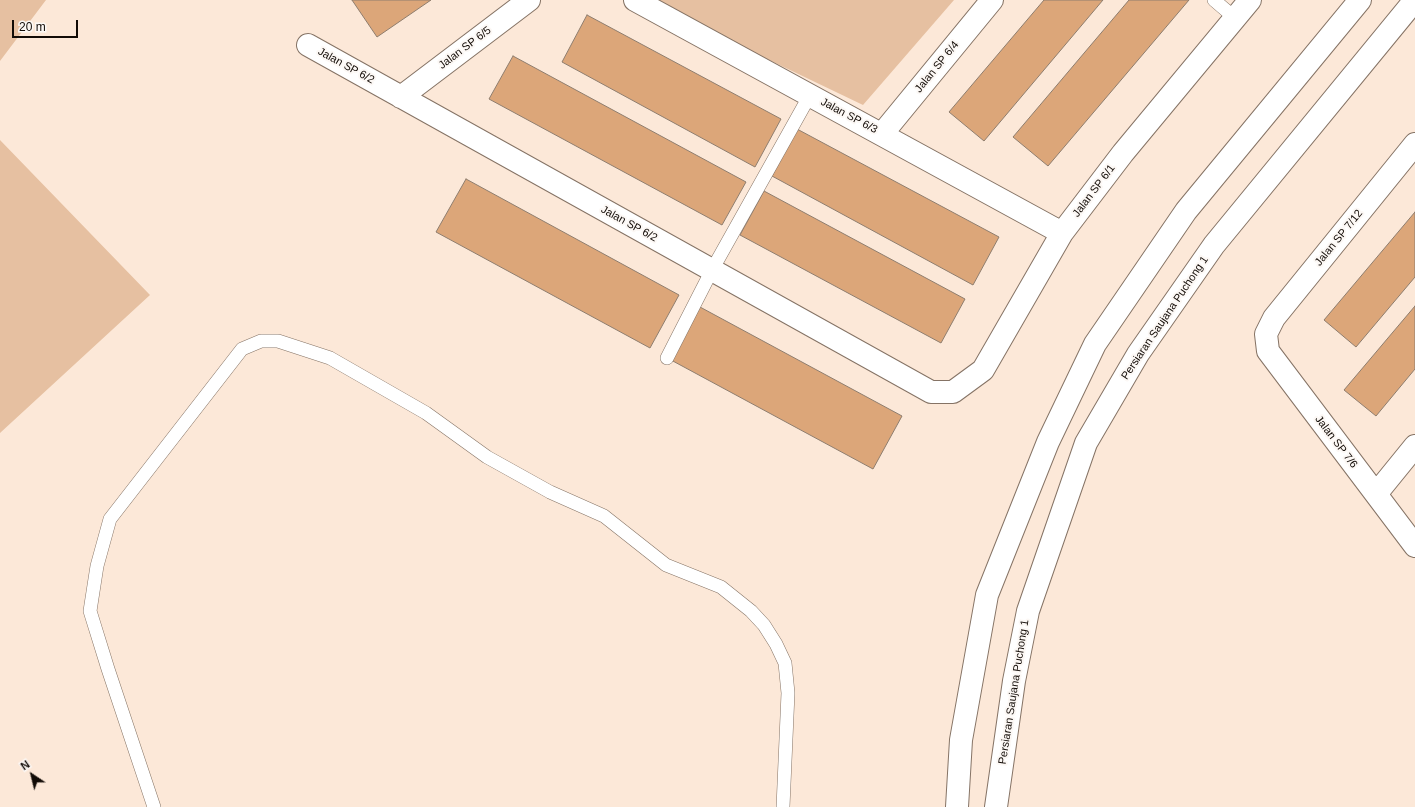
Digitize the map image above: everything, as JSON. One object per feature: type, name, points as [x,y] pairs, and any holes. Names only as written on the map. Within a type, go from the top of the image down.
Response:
[{"type":"street","name":"Jalan SP 6/5","points":[[401,97],[529,0]]},
{"type":"street","name":"Jalan SP 6/3","points":[[635,0],[1062,233]]},
{"type":"street","name":"Jalan SP 6/4","points":[[882,134],[992,0]]},
{"type":"street","name":"Jalan SP 6/1","points":[[954,392],[983,370],[1062,233],[1123,153],[1250,0]]},
{"type":"street","points":[[957,807],[961,740],[987,596],[1048,442],[1095,344],[1186,212],[1360,0]]},
{"type":"street","name":"Persiaran Saujana Puchong 1","points":[[996,807],[1014,681],[1028,611],[1086,443],[1138,354],[1214,246],[1415,0]]},
{"type":"street","name":"Jalan SP 6/2","points":[[308,45],[931,392],[954,392]]},
{"type":"street","name":"Jalan SP 7/12","points":[[1266,334],[1274,318],[1415,144]]},
{"type":"street","name":"Jalan SP 7/6","points":[[1266,334],[1268,351],[1415,546]]},
{"type":"street","points":[[1376,494],[1415,446]]},
{"type":"lane","points":[[1214,0],[1234,18]]},
{"type":"lane","points":[[667,358],[712,270],[810,95]]},
{"type":"lane","points":[[154,807],[90,611],[97,566],[110,519],[242,349],[261,341],[278,341],[330,358],[426,413],[487,457],[550,492],[604,516],[666,565],[721,587],[750,611],[764,625],[776,644],[785,663],[788,693],[783,807]]},
{"type":"shaded area","points":[[0,0],[46,0],[0,61]]},
{"type":"shaded area","points":[[644,0],[954,0],[863,105]]},
{"type":"shaded area","points":[[0,140],[150,295],[0,433]]},
{"type":"building","points":[[352,0],[431,0],[377,37]]},
{"type":"building","points":[[1044,0],[1103,0],[984,141],[949,112]]},
{"type":"building","points":[[1129,0],[1189,0],[1048,166],[1013,137]]},
{"type":"building","points":[[587,15],[781,119],[755,167],[562,62]]},
{"type":"building","points":[[513,56],[746,182],[722,225],[489,99]]},
{"type":"building","points":[[797,129],[999,237],[973,285],[772,176]]},
{"type":"building","points":[[466,179],[679,295],[650,348],[436,232]]},
{"type":"building","points":[[764,191],[965,299],[941,343],[740,235]]},
{"type":"building","points":[[1415,212],[1415,277],[1356,347],[1324,320]]},
{"type":"building","points":[[1415,306],[1415,369],[1376,416],[1344,390]]},
{"type":"building","points":[[700,307],[902,416],[873,469],[671,360]]}]
